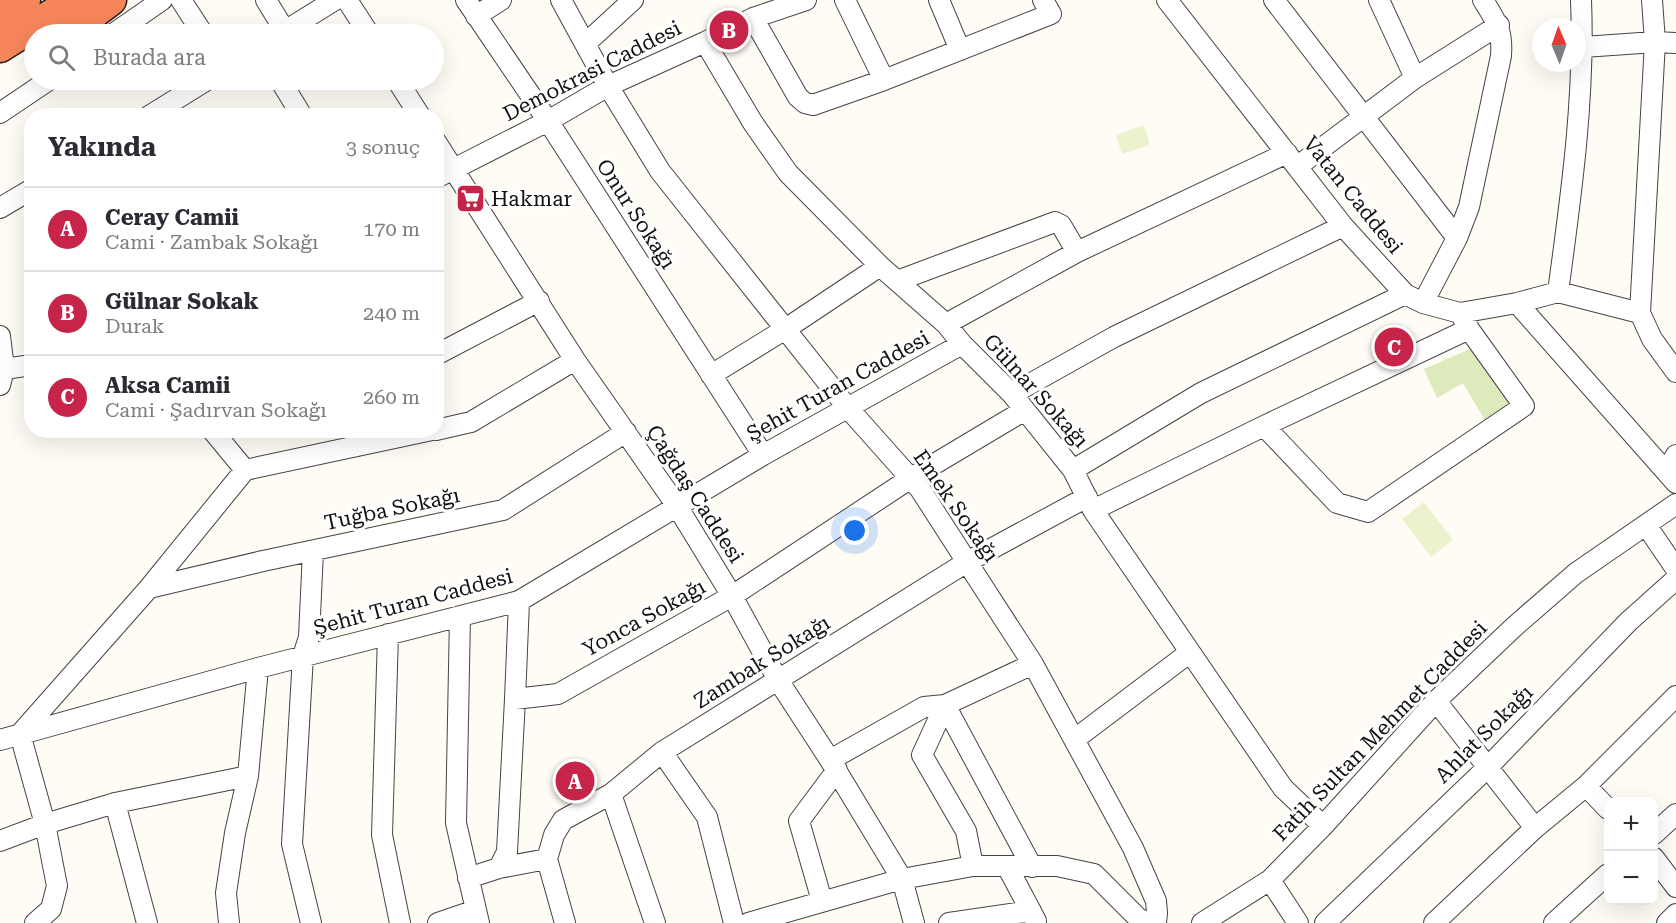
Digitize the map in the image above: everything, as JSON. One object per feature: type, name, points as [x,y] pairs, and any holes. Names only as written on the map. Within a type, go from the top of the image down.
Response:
[{"type":"highway","points":[[7,46],[25,0]]},
{"type":"highway","points":[[40,24],[75,0]]},
{"type":"highway","points":[[79,24],[111,0]]},
{"type":"highway","points":[[7,46],[24,34]]},
{"type":"street","points":[[127,24],[162,0]]},
{"type":"street","points":[[181,0],[197,24]]},
{"type":"street","points":[[266,0],[278,24]]},
{"type":"street","points":[[296,24],[335,0]]},
{"type":"street","points":[[347,0],[363,24]]},
{"type":"street","points":[[471,8],[501,0]]},
{"type":"street","name":"Emek Sokağı","points":[[561,0],[608,86],[660,171],[784,330],[847,407],[910,478],[1033,664],[1133,848],[1156,901],[1157,913],[1142,922]]},
{"type":"street","points":[[585,44],[633,0]]},
{"type":"street","name":"Demokrasi Caddesi","points":[[445,173],[548,121],[608,86],[753,18],[806,0]]},
{"type":"street","points":[[845,0],[884,80]]},
{"type":"street","points":[[939,0],[960,50]]},
{"type":"street","points":[[753,18],[798,97],[805,103],[813,105],[884,80],[1051,14],[1043,0]]},
{"type":"street","name":"Vatan Caddesi","points":[[1167,0],[1343,226],[1405,294],[1465,321],[1558,292]]},
{"type":"street","points":[[1274,0],[1457,237]]},
{"type":"street","points":[[1379,0],[1415,78]]},
{"type":"street","points":[[1423,303],[1457,237],[1469,207],[1501,56],[1502,42],[1499,25],[1483,0]]},
{"type":"street","points":[[1581,0],[1582,18]]},
{"type":"street","points":[[1652,0],[1655,42],[1640,313],[1652,339],[1676,372]]},
{"type":"street","name":"Onur Sokağı","points":[[471,8],[548,121],[763,455]]},
{"type":"street","points":[[946,324],[1077,252],[1292,159],[1365,116],[1415,78],[1499,25]]},
{"type":"street","name":"Gülnar Sokağı","points":[[705,42],[753,123],[788,173],[880,266],[946,324],[962,344],[1012,394],[1073,470],[1090,504],[1189,653],[1283,788],[1323,826]]},
{"type":"street","points":[[1586,47],[1655,42],[1676,43]]},
{"type":"street","points":[[1581,72],[1572,191],[1558,292],[1640,313]]},
{"type":"street","points":[[0,113],[34,90]]},
{"type":"street","points":[[162,108],[191,90]]},
{"type":"street","points":[[286,90],[297,108]]},
{"type":"street","points":[[403,90],[415,108]]},
{"type":"street","name":"Çağdaş Caddesi","points":[[445,173],[539,301],[575,360],[677,506],[732,596],[778,680],[902,879],[914,923]]},
{"type":"street","points":[[0,208],[24,194]]},
{"type":"street","points":[[897,281],[1055,222],[1061,225],[1077,252]]},
{"type":"street","points":[[1012,394],[1114,337],[1343,226]]},
{"type":"street","points":[[711,375],[880,266]]},
{"type":"street","points":[[1073,470],[1201,393],[1405,294]]},
{"type":"street","points":[[444,351],[539,301]]},
{"type":"street","points":[[1518,303],[1673,470]]},
{"type":"street","points":[[1264,426],[1337,503],[1368,512],[1524,406],[1465,321]]},
{"type":"street","name":"Zambak Sokağı","points":[[547,859],[554,835],[563,820],[611,794],[662,752],[967,562],[1264,426],[1465,321]]},
{"type":"street","points":[[0,336],[2,377],[24,368]]},
{"type":"street","name":"Şehit Turan Caddesi","points":[[0,740],[258,668],[519,601],[763,455],[962,344]]},
{"type":"street","points":[[444,427],[471,422],[575,360]]},
{"type":"street","name":"Yonca Sokağı","points":[[515,699],[558,694],[732,596],[910,478],[1025,410]]},
{"type":"street","name":"Tuğba Sokağı","points":[[149,588],[503,510],[626,432]]},
{"type":"street","points":[[219,438],[245,470]]},
{"type":"street","points":[[35,923],[53,916],[57,886],[45,824],[20,734],[149,588],[245,470],[395,438]]},
{"type":"street","name":"Fatih Sultan Mehmet Caddesi","points":[[1202,923],[1270,880],[1323,826],[1436,701],[1515,626],[1576,573],[1676,504]]},
{"type":"street","points":[[1646,525],[1676,569]]},
{"type":"street","points":[[311,923],[292,844],[303,656],[309,637],[313,551]]},
{"type":"street","name":"Ahlat Sokağı","points":[[1325,923],[1488,767],[1628,622],[1676,579]]},
{"type":"street","points":[[499,868],[507,852],[519,601]]},
{"type":"street","points":[[438,923],[478,917],[456,823],[460,616]]},
{"type":"street","points":[[388,634],[382,835],[400,923]]},
{"type":"street","points":[[1075,739],[1189,653]]},
{"type":"street","points":[[822,902],[799,821],[833,765],[924,707],[945,705],[1033,664]]},
{"type":"street","points":[[229,923],[226,893],[235,833],[249,776],[258,668]]},
{"type":"street","points":[[1434,923],[1535,828],[1586,786],[1676,696]]},
{"type":"street","points":[[1436,701],[1535,828]]},
{"type":"street","points":[[945,705],[922,755],[966,831],[973,866]]},
{"type":"street","points":[[945,705],[1032,867]]},
{"type":"street","points":[[662,752],[707,817],[734,923]]},
{"type":"street","points":[[0,841],[115,802],[249,776]]},
{"type":"street","points":[[1586,786],[1604,805]]},
{"type":"street","points":[[611,794],[655,923]]},
{"type":"street","points":[[115,802],[147,923]]},
{"type":"street","points":[[1658,830],[1676,814]]},
{"type":"street","points":[[468,878],[499,868],[547,859],[565,923]]},
{"type":"street","points":[[1658,864],[1676,887]]},
{"type":"street","points":[[747,923],[902,879],[973,866],[1008,868],[1057,866],[1094,873],[1142,922]]},
{"type":"street","points":[[949,923],[1034,917],[1008,868]]},
{"type":"street","points":[[1554,923],[1604,878]]},
{"type":"street","points":[[1270,880],[1298,923]]},
{"type":"street","points":[[1666,923],[1676,914]]},
{"type":"green space","points":[[1144,125],[1150,145],[1122,154],[1116,135]]},
{"type":"green space","points":[[1475,347],[1515,402],[1486,422],[1463,383],[1437,398],[1424,369]]},
{"type":"green space","points":[[1424,502],[1453,540],[1431,557],[1402,519]]},
{"type":"place","name":"Gülnar Sokak","points":[[729,30]]},
{"type":"place","name":"Hakmar","points":[[470,199]]},
{"type":"place","name":"Aksa Camii","points":[[1394,347]]},
{"type":"place","name":"Ceray Camii","points":[[575,781]]}]
